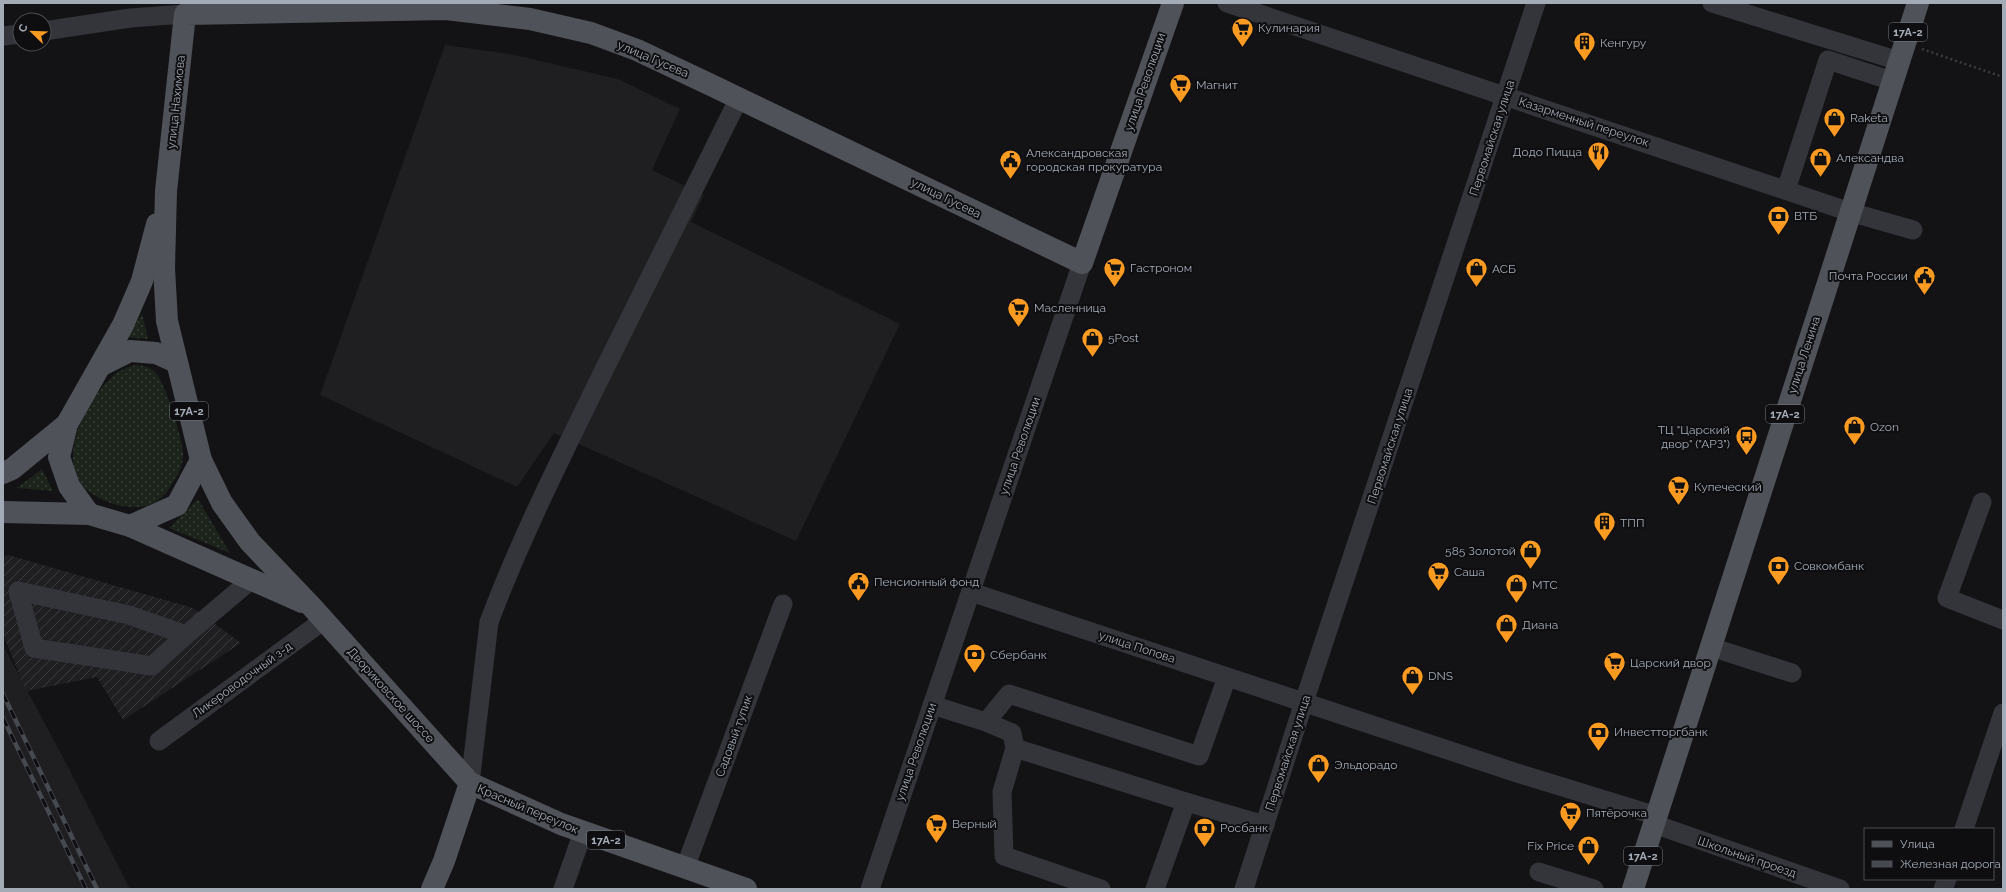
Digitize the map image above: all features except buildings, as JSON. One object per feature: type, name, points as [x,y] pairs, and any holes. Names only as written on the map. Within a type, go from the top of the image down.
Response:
[{"type":"main road","name":"улица Революции","points":[[1082,263],[1173,3]]},
{"type":"main road","name":"улица Ленина","points":[[1633,889],[1918,3]]},
{"type":"main road","name":"улица Гусева","points":[[185,14],[446,9],[507,10],[530,19],[591,33],[637,50],[1082,263]]},
{"type":"main road","name":"улица Нахимова","points":[[166,191],[185,14]]},
{"type":"main road","points":[[166,191],[164,268],[167,321],[176,362]]},
{"type":"main road","points":[[89,514],[69,486],[59,457],[67,424],[102,365],[123,325],[142,281],[166,191]]},
{"type":"main road","points":[[102,365],[130,351],[156,353],[176,362]]},
{"type":"main road","name":"17А-2","points":[[176,362],[201,460]]},
{"type":"main road","points":[[3,473],[12,469],[67,424]]},
{"type":"main road","points":[[130,526],[177,505],[201,460]]},
{"type":"main road","name":"Двориковское шоссе","points":[[201,460],[222,503],[250,542],[318,614],[470,783]]},
{"type":"main road","points":[[3,512],[89,514],[130,526],[251,580],[318,614]]},
{"type":"main road","points":[[432,889],[444,861],[470,783]]},
{"type":"main road","name":"Красный переулок","points":[[470,783],[561,824],[746,889]]},
{"type":"street","name":"Казарменный переулок","points":[[1227,3],[1850,212],[1913,230]]},
{"type":"street","name":"Первомайская улица","points":[[1244,889],[1304,702],[1536,3]]},
{"type":"street","points":[[1712,3],[1896,71]]},
{"type":"street","points":[[52,28],[131,11],[185,14]]},
{"type":"street","points":[[1786,190],[1828,60],[1896,71]]},
{"type":"street","points":[[470,783],[489,622],[522,540],[573,432],[739,98]]},
{"type":"street","name":"улица Революции","points":[[870,889],[1082,263]]},
{"type":"street","points":[[1982,502],[1947,598],[2003,620]]},
{"type":"street","points":[[186,635],[129,615],[18,591],[34,648],[152,666],[251,580]]},
{"type":"street","name":"улица Попова","points":[[970,592],[1304,702]]},
{"type":"street","name":"Садовый тупик","points":[[685,868],[783,604]]},
{"type":"street","name":"Ликероводочный з-д","points":[[159,741],[318,614]]},
{"type":"street","points":[[1711,647],[1792,673]]},
{"type":"street","points":[[986,722],[1009,694],[1199,756],[1227,677]]},
{"type":"street","name":"Школьный проезд","points":[[1304,702],[1656,820],[1840,889]]},
{"type":"street","points":[[932,705],[986,722],[1012,733],[1015,748],[1002,792],[1004,856],[1101,889]]},
{"type":"street","points":[[1964,828],[2003,713]]},
{"type":"street","points":[[1015,748],[1186,802],[1265,825]]},
{"type":"street","points":[[1155,889],[1186,802]]},
{"type":"street","points":[[563,889],[582,832]]},
{"type":"street","points":[[1539,872],[1594,889]]},
{"type":"path","points":[[1922,48],[2000,76]]},
{"type":"shaded area","points":[[445,45],[510,54],[618,79],[680,109],[652,170],[704,195],[691,222],[900,324],[796,541],[554,433],[517,487],[320,395]]},
{"type":"shaded area","points":[[142,314],[148,339],[127,337]]},
{"type":"shaded area","points":[[136,365],[144,366],[155,372],[164,387],[178,427],[183,458],[179,472],[169,489],[155,503],[146,506],[126,507],[98,498],[80,482],[74,467],[73,451],[83,417],[102,388],[117,372]]},
{"type":"shaded area","points":[[42,469],[53,491],[17,488]]},
{"type":"shaded area","points":[[198,499],[230,553],[169,528]]},
{"type":"shaded area","points":[[8,555],[193,608],[241,643],[123,720],[97,677],[26,691],[3,634],[3,557]]},
{"type":"shaded area","points":[[3,645],[68,767],[130,889],[3,889]]},
{"type":"railway","points":[[3,694],[97,889]]},
{"type":"railway","points":[[3,718],[86,889]]},
{"type":"place","name":"Кулинария","points":[[1242,48]]},
{"type":"place","name":"Кенгуру","points":[[1585,62]]},
{"type":"place","name":"Магнит","points":[[1181,104]]},
{"type":"place","name":"Raketa","points":[[1834,138]]},
{"type":"place","name":"Додо Пицца","points":[[1598,172]]},
{"type":"place","name":"Александва","points":[[1821,178]]},
{"type":"place","name":"Александровская городская прокуратура","points":[[1010,180]]},
{"type":"place","name":"ВТБ","points":[[1778,236]]},
{"type":"place","name":"Гастроном","points":[[1114,288]]},
{"type":"place","name":"АСБ","points":[[1476,288]]},
{"type":"place","name":"Почта России","points":[[1924,296]]},
{"type":"place","name":"Масленница","points":[[1018,328]]},
{"type":"place","name":"5Post","points":[[1092,358]]},
{"type":"place","name":"Ozon","points":[[1855,446]]},
{"type":"place","name":"ТЦ \"Царский двор\" (\"АРЗ\")","points":[[1746,456]]},
{"type":"place","name":"Купеческий","points":[[1678,506]]},
{"type":"place","name":"ТПП","points":[[1604,542]]},
{"type":"place","name":"585 Золотой","points":[[1531,570]]},
{"type":"place","name":"Совкомбанк","points":[[1779,586]]},
{"type":"place","name":"Саша","points":[[1438,592]]},
{"type":"place","name":"Пенсионный фонд","points":[[859,602]]},
{"type":"place","name":"МТС","points":[[1517,604]]},
{"type":"place","name":"Диана","points":[[1507,644]]},
{"type":"place","name":"Сбербанк","points":[[975,674]]},
{"type":"place","name":"Царский двор","points":[[1614,682]]},
{"type":"place","name":"DNS","points":[[1412,696]]},
{"type":"place","name":"Инвестторгбанк","points":[[1599,752]]},
{"type":"place","name":"Эльдорадо","points":[[1318,784]]},
{"type":"place","name":"Пятёрочка","points":[[1571,832]]},
{"type":"place","name":"Верный","points":[[937,844]]},
{"type":"place","name":"Росбанк","points":[[1205,848]]},
{"type":"place","name":"Fix Price","points":[[1589,866]]}]
